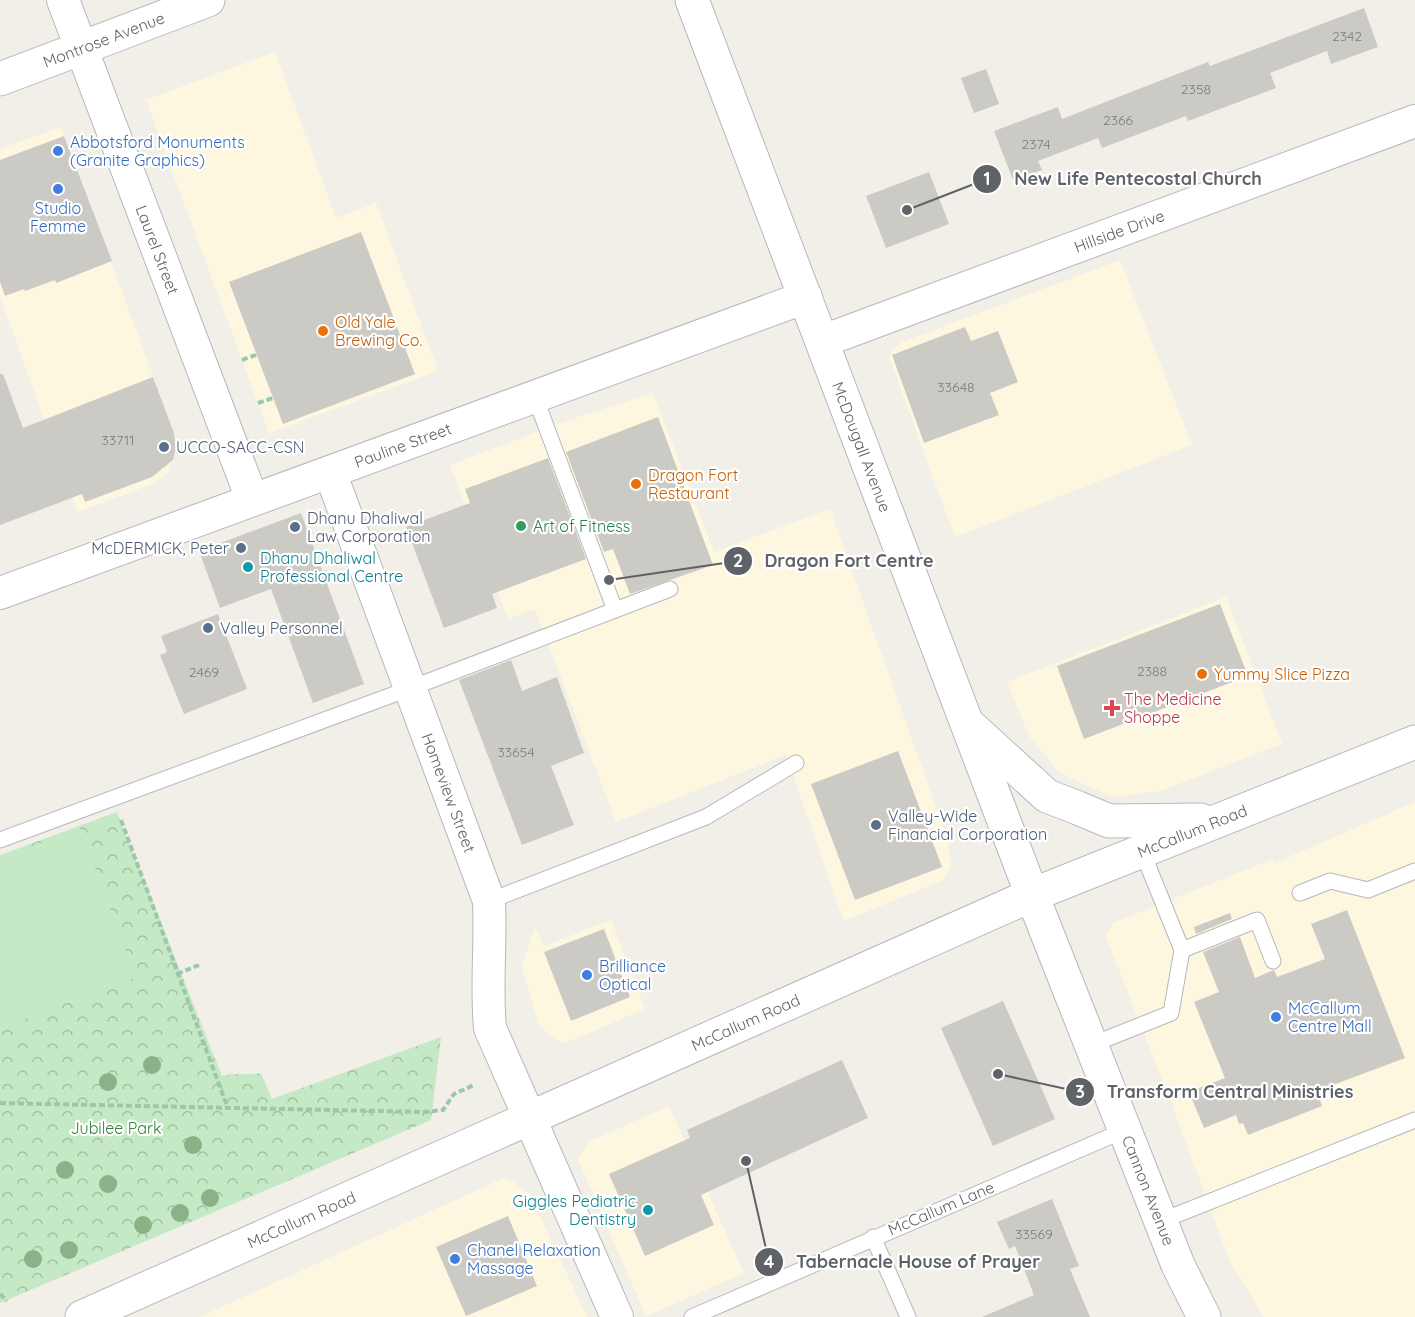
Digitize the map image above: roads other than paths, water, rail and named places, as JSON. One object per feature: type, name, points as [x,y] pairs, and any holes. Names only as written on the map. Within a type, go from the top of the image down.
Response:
[{"type":"main road","name":"Montrose Avenue","points":[[1,77],[208,0]]},
{"type":"main road","name":"McDougall Avenue","points":[[692,0],[1032,895]]},
{"type":"main road","points":[[968,724],[1047,796],[1109,821],[1218,820]]},
{"type":"main road","name":"McCallum Road","points":[[82,1317],[1032,895],[1415,742]]},
{"type":"main road","name":"Cannon Avenue","points":[[1032,895],[1178,1265],[1204,1317]]},
{"type":"street","name":"Laurel Street","points":[[63,0],[252,499]]},
{"type":"street","name":"Hillside Drive","points":[[823,341],[1415,120]]},
{"type":"street","name":"Pauline Street","points":[[0,593],[806,297]]},
{"type":"street","name":"Homeview Street","points":[[330,472],[489,901],[490,1028],[617,1317]]},
{"type":"lane","points":[[536,397],[615,610]]},
{"type":"lane","points":[[0,840],[411,688],[670,589]]},
{"type":"lane","points":[[489,901],[706,817],[796,763]]},
{"type":"lane","points":[[1091,1045],[1172,1013],[1182,950],[1142,850]]},
{"type":"lane","points":[[1299,893],[1330,882],[1368,890],[1415,871]]},
{"type":"lane","points":[[1182,950],[1257,920],[1273,960]]},
{"type":"lane","points":[[1161,1221],[1415,1120]]},
{"type":"lane","name":"McCallum Lane","points":[[692,1317],[1125,1130]]},
{"type":"lane","points":[[873,1237],[908,1317]]},
{"type":"place","name":"Abbotsford Monuments (Granite Graphics)","points":[[58,151]]},
{"type":"place","name":"Studio Femme","points":[[58,189]]},
{"type":"place","name":"New Life Pentecostal Church","points":[[907,210]]},
{"type":"place","name":"Old Yale Brewing Co.","points":[[323,331]]},
{"type":"place","name":"UCCO-SACC-CSN","points":[[164,447]]},
{"type":"place","name":"Dragon Fort Restaurant","points":[[636,484]]},
{"type":"place","name":"Art of Fitness","points":[[521,526]]},
{"type":"place","name":"Dhanu Dhaliwal Law Corporation","points":[[295,527]]},
{"type":"place","name":"McDERMICK, Peter","points":[[241,548]]},
{"type":"place","name":"Dhanu Dhaliwal Professional Centre","points":[[248,567]]},
{"type":"place","name":"Dragon Fort Centre","points":[[609,580]]},
{"type":"place","name":"Valley Personnel","points":[[208,628]]},
{"type":"place","name":"Yummy Slice Pizza","points":[[1202,674]]},
{"type":"place","name":"The Medicine Shoppe","points":[[1112,708]]},
{"type":"place","name":"Valley-Wide Financial Corporation","points":[[876,825]]},
{"type":"place","name":"Brilliance Optical","points":[[587,975]]},
{"type":"place","name":"McCallum Centre Mall","points":[[1276,1017]]},
{"type":"place","name":"Transform Central Ministries","points":[[998,1074]]},
{"type":"place","name":"Tabernacle House of Prayer","points":[[746,1161]]},
{"type":"place","name":"Giggles Pediatric Dentistry","points":[[648,1210]]},
{"type":"place","name":"Chanel Relaxation Massage","points":[[455,1259]]},
{"type":"park label","name":"Jubilee Park","points":[[116,1128]]}]
